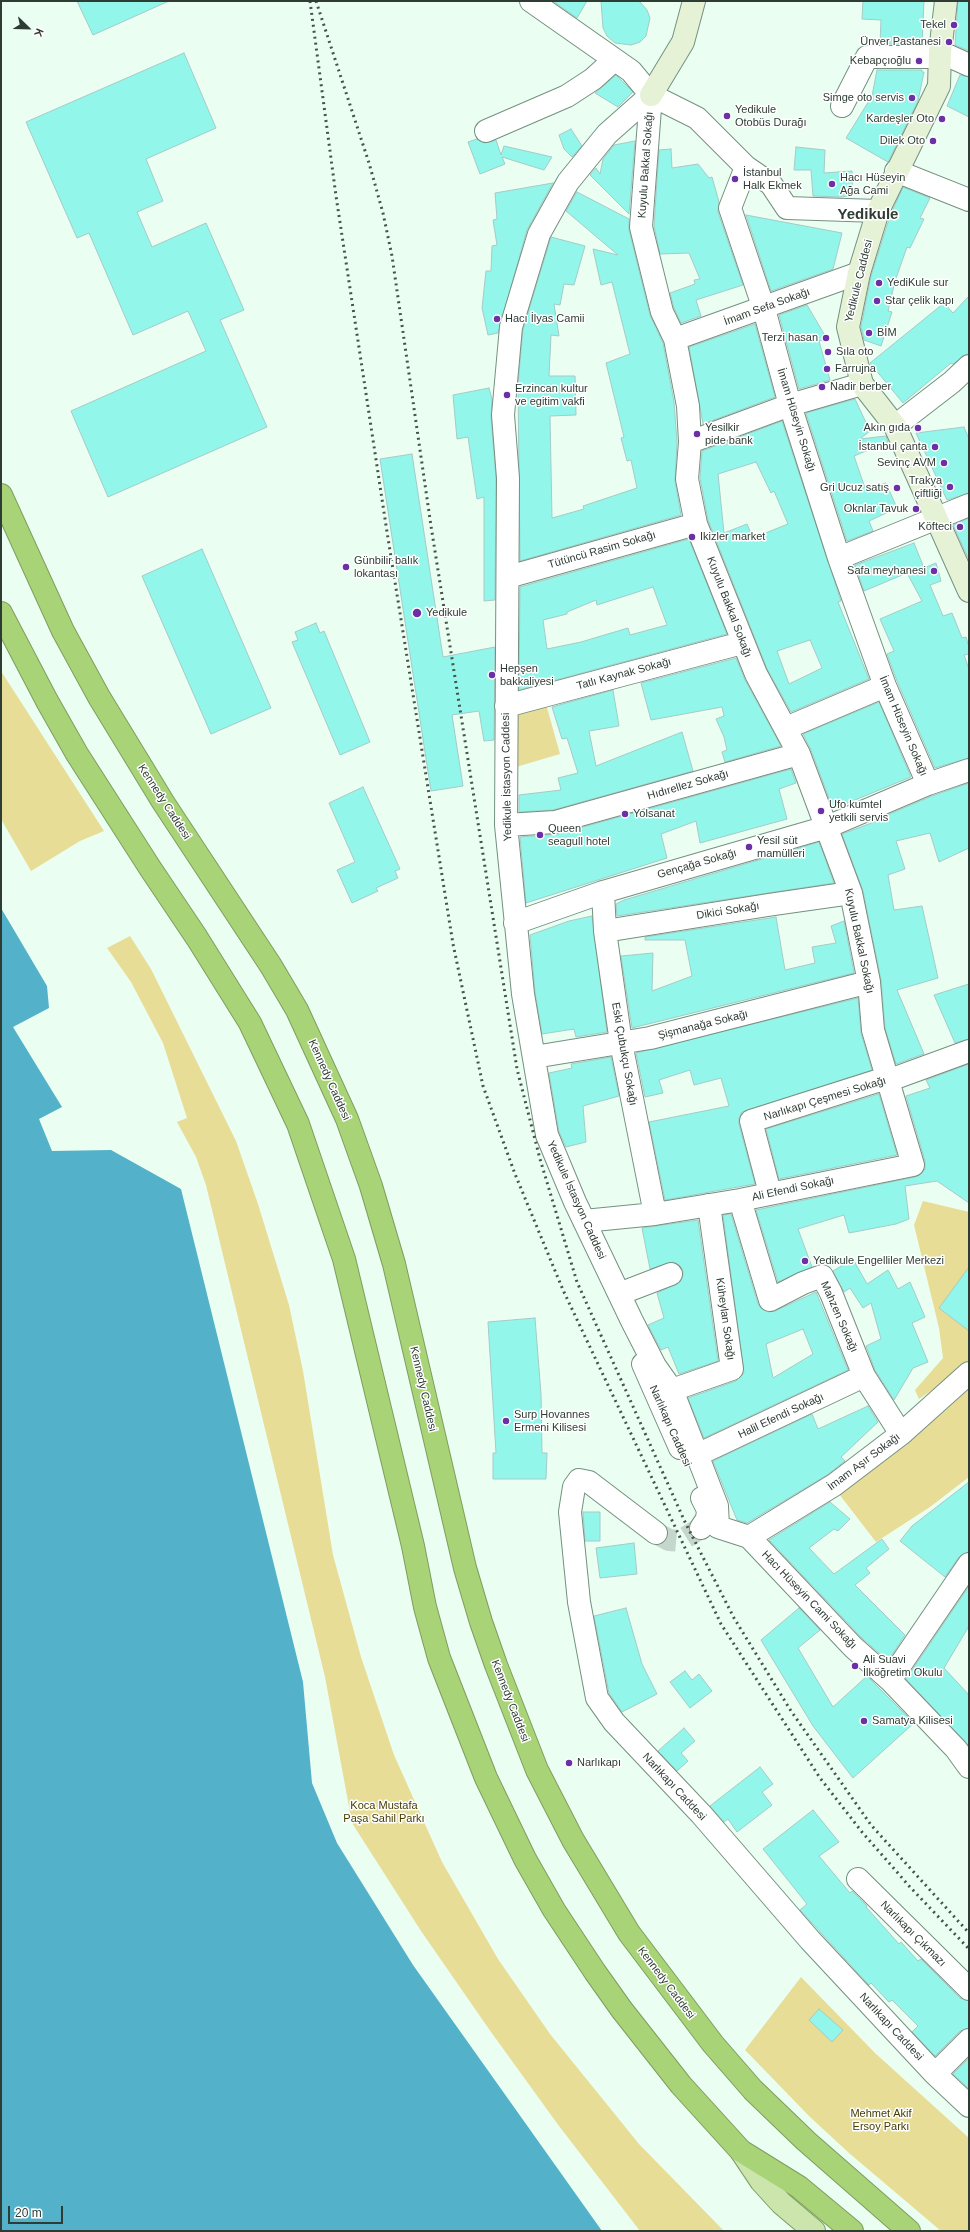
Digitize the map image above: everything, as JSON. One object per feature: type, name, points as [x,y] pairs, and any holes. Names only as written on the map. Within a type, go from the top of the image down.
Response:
[{"type":"highway","name":"Kennedy Caddesi","points":[[1,495],[63,631],[99,697],[163,802],[275,972],[300,1017],[347,1119],[371,1186],[394,1264],[465,1568],[481,1622],[537,1770],[573,1840],[629,1933],[713,2044],[753,2090],[801,2136],[855,2186],[909,2231]]},
{"type":"highway","points":[[1,613],[47,701],[77,754],[142,856],[198,938],[250,1023],[298,1124],[344,1259],[413,1546],[427,1614],[439,1658],[486,1778],[526,1859],[550,1904],[595,1972],[622,2010],[681,2085],[741,2151],[799,2187],[852,2231]]},
{"type":"main road","points":[[741,2151],[761,2181],[781,2203],[814,2231]]},
{"type":"street","points":[[531,1],[631,71],[651,95],[697,118],[746,167],[771,184],[787,208],[878,211]]},
{"type":"street","points":[[651,95],[683,42],[694,1]]},
{"type":"street","name":"Yedikule Caddesi","points":[[862,384],[848,326],[859,273],[878,211],[938,86],[946,1]]},
{"type":"street","points":[[842,106],[866,56],[940,55],[969,65]]},
{"type":"street","points":[[486,131],[567,96],[593,79],[614,60]]},
{"type":"street","name":"Kuyulu Bakkal Sokağı","points":[[651,95],[641,227],[662,312],[675,339],[688,406],[690,442],[687,479],[696,524],[756,674],[799,754],[851,893],[869,982],[873,1030],[887,1080]]},
{"type":"street","name":"Yedikule İstasyon Caddesi","points":[[651,95],[607,134],[568,182],[539,234],[512,327],[503,415],[508,478],[506,826],[523,994],[547,1135],[584,1221],[632,1321],[655,1366],[672,1390],[717,1506],[718,1527],[749,1537]]},
{"type":"street","name":"İmam Hüseyin Sokağı","points":[[746,167],[730,208],[764,309],[790,405],[839,558],[885,686],[928,784]]},
{"type":"street","points":[[896,171],[969,200]]},
{"type":"street","name":"İmam Sefa Sokağı","points":[[675,339],[764,309],[859,273]]},
{"type":"street","points":[[895,426],[952,382],[969,366]]},
{"type":"street","points":[[690,442],[790,405],[862,384],[895,426],[969,591]]},
{"type":"street","points":[[839,558],[969,505]]},
{"type":"street","name":"Tütüncü Rasim Sokağı","points":[[508,577],[696,524]]},
{"type":"street","name":"Tatlı Kaynak Sokağı","points":[[506,706],[742,642]]},
{"type":"street","points":[[786,728],[885,686]]},
{"type":"street","name":"Hıdırellez Sokağı","points":[[506,826],[555,822],[799,754]]},
{"type":"street","name":"Gençağa Sokağı","points":[[515,923],[603,892],[827,827],[928,784],[969,770]]},
{"type":"street","name":"Eski Çubukçu Sokağı","points":[[603,892],[605,931],[621,1043],[655,1214]]},
{"type":"street","name":"Dikici Sokağı","points":[[605,931],[851,893]]},
{"type":"street","name":"Şişmanağa Sokağı","points":[[534,1057],[621,1043],[720,1021],[869,982]]},
{"type":"street","name":"Narlıkapı Çeşmesi Sokağı","points":[[770,1193],[751,1121],[877,1081],[887,1080],[969,1051]]},
{"type":"street","name":"Ali Efendi Sokağı","points":[[584,1221],[655,1214],[740,1200],[913,1165],[887,1080]]},
{"type":"street","name":"Mahzen Sokağı","points":[[740,1200],[770,1300],[803,1283],[822,1276],[831,1293],[864,1376],[901,1434]]},
{"type":"street","name":"Küheylan Sokağı","points":[[672,1390],[732,1369],[709,1205]]},
{"type":"street","points":[[619,1294],[671,1274]]},
{"type":"street","name":"Narlıkapı Caddesi","points":[[632,1321],[643,1367],[708,1510],[707,1519],[701,1528]]},
{"type":"street","name":"İmam Aşır Sokağı","points":[[749,1537],[834,1485],[901,1434],[969,1373]]},
{"type":"street","name":"Halil Efendi Sokağı","points":[[697,1455],[864,1376]]},
{"type":"street","name":"Narlıkapı Caddesi","points":[[656,1533],[589,1482],[580,1480],[574,1487],[570,1512],[579,1602],[597,1698],[614,1722],[701,1814],[810,1940],[935,2074],[969,2106]]},
{"type":"street","name":"Hacı Hüseyin Cami Sokağı","points":[[749,1537],[853,1647],[890,1680],[956,1749],[969,1767]]},
{"type":"street","points":[[890,1680],[969,1564]]},
{"type":"street","name":"Narlıkapı Çıkmazı","points":[[858,1879],[969,1988]]},
{"type":"street","points":[[935,2074],[969,2040]]},
{"type":"green space","points":[[1,671],[104,831],[80,841],[31,871],[1,819]]},
{"type":"green space","points":[[546,704],[560,754],[516,767],[510,714]]},
{"type":"green space","name":"Koca Mustafa Paşa Sahil Parkı","points":[[130,936],[151,969],[236,1141],[258,1204],[289,1305],[303,1371],[333,1555],[361,1657],[394,1755],[442,1862],[498,1959],[550,2034],[639,2144],[724,2231],[640,2231],[559,2126],[491,2032],[421,1931],[352,1823],[325,1677],[206,1185],[196,1157],[177,1122],[187,1118],[163,1043],[131,982],[107,948]]},
{"type":"green space","points":[[923,1201],[969,1212],[969,1365],[919,1399],[915,1390],[943,1358],[939,1328],[914,1225]]},
{"type":"green space","points":[[969,1383],[969,1477],[930,1507],[876,1542],[839,1494]]},
{"type":"green space","name":"Mehmet Akif Ersoy Parkı","points":[[801,1977],[875,2053],[969,2138],[969,2231],[941,2231],[849,2153],[810,2117],[745,2050]]},
{"type":"water","points":[[1,908],[47,986],[49,1008],[13,1027],[62,1107],[39,1119],[52,1151],[111,1150],[181,1189],[303,1682],[312,1783],[337,1843],[413,1965],[602,2231],[1,2231]]},
{"type":"building","points":[[77,1],[169,1],[93,35]]},
{"type":"building","points":[[553,1],[587,1],[577,18]]},
{"type":"building","points":[[601,1],[638,1],[641,3],[647,10],[650,18],[646,36],[640,42],[631,45],[615,43],[607,36],[603,28]]},
{"type":"building","points":[[863,1],[924,1],[922,44],[880,44],[881,20],[862,19]]},
{"type":"building","points":[[958,1],[969,1],[969,51],[955,45]]},
{"type":"building","points":[[184,53],[216,128],[146,159],[163,201],[137,212],[152,247],[206,223],[244,310],[220,320],[267,427],[108,497],[71,411],[206,351],[188,311],[133,335],[89,233],[77,238],[26,122]]},
{"type":"building","points":[[877,70],[922,70],[922,72],[924,72],[918,101],[888,162],[846,138],[872,96]]},
{"type":"building","points":[[616,75],[633,92],[618,107],[595,93]]},
{"type":"building","points":[[960,75],[969,77],[969,117],[947,106]]},
{"type":"building","points":[[571,129],[582,146],[572,157],[564,149],[559,135]]},
{"type":"building","points":[[477,139],[485,143],[496,140],[501,155],[504,146],[552,157],[544,170],[502,157],[505,164],[480,174],[468,142]]},
{"type":"building","points":[[635,141],[629,214],[590,175],[596,168],[600,174],[603,159],[614,145]]},
{"type":"building","points":[[796,147],[825,150],[824,173],[852,171],[853,195],[841,197],[813,196],[811,170],[794,170]]},
{"type":"building","points":[[671,149],[672,168],[698,164],[709,178],[712,177],[719,202],[718,212],[743,285],[696,300],[701,316],[681,323],[674,308],[670,293],[695,284],[694,280],[700,279],[689,253],[660,254],[654,226],[659,150]]},
{"type":"building","points":[[553,183],[527,230],[498,333],[488,335],[482,308],[486,271],[491,271],[492,246],[497,245],[493,220],[497,219],[495,193]]},
{"type":"building","points":[[903,187],[930,198],[920,218],[924,219],[910,248],[907,247],[895,281],[888,311],[892,312],[881,346],[864,340],[861,327],[871,276],[890,216]]},
{"type":"building","points":[[577,192],[629,219],[629,230],[650,315],[663,343],[674,402],[677,442],[675,481],[681,515],[520,561],[518,384],[523,329],[551,237],[585,246],[574,285],[564,284],[560,305],[554,304],[559,336],[551,335],[549,376],[575,376],[576,415],[550,416],[552,518],[584,509],[583,506],[637,488],[631,460],[627,461],[621,438],[624,437],[606,363],[630,354],[612,282],[601,285],[593,249],[618,255],[566,211]]},
{"type":"building","points":[[746,215],[842,233],[833,269],[771,291]]},
{"type":"building","points":[[969,296],[969,353],[953,364],[951,363],[903,403],[870,363],[944,303],[953,313]]},
{"type":"building","points":[[807,305],[827,339],[819,341],[830,380],[799,389],[779,315]]},
{"type":"building","points":[[755,324],[775,397],[703,424],[689,347]]},
{"type":"building","points":[[489,388],[492,399],[491,416],[496,478],[495,600],[484,601],[484,497],[477,499],[468,437],[457,439],[453,395]]},
{"type":"building","points":[[855,399],[870,431],[860,439],[886,436],[888,442],[854,456],[865,488],[886,483],[897,508],[869,521],[873,531],[847,541],[806,413]]},
{"type":"building","points":[[782,421],[841,601],[838,602],[869,679],[791,712],[767,669],[708,520],[700,478],[702,451]],"holes":[[[756,462],[771,493],[774,491],[788,524],[753,538],[747,524],[724,533],[718,474]],[[810,640],[822,668],[789,684],[777,651]]]},
{"type":"building","points":[[964,427],[969,439],[969,493],[947,500],[916,433]]},
{"type":"building","points":[[412,454],[443,657],[495,647],[494,740],[484,741],[479,711],[452,715],[463,786],[431,791],[380,459]]},
{"type":"building","points":[[969,518],[969,560],[953,525]]},
{"type":"building","points":[[689,539],[727,634],[519,690],[520,587]],"holes":[[[653,587],[667,625],[630,635],[628,628],[581,642],[547,649],[543,620],[567,614],[567,612],[596,600],[597,605]]]},
{"type":"building","points":[[914,543],[924,568],[936,563],[941,581],[930,585],[943,616],[952,613],[962,638],[966,637],[969,647],[969,654],[964,655],[969,669],[969,758],[935,768],[897,681],[887,654],[894,651],[880,619],[922,601],[907,573],[864,591],[855,565]]},
{"type":"building","points":[[202,549],[271,708],[211,734],[142,576]]},
{"type":"building","points":[[316,623],[320,633],[324,631],[370,742],[340,755],[292,642],[298,640],[295,632]]},
{"type":"building","points":[[736,658],[745,680],[781,746],[725,762],[722,752],[727,750],[724,737],[716,719],[724,716],[722,707],[651,720],[641,683]]},
{"type":"building","points":[[613,690],[619,726],[589,731],[596,766],[682,732],[693,771],[553,810],[519,812],[519,795],[561,790],[558,778],[578,773],[567,738],[562,739],[552,707]]},
{"type":"building","points":[[879,702],[911,777],[833,809],[811,750],[803,734]]},
{"type":"building","points":[[791,769],[796,783],[779,789],[787,819],[700,843],[696,821],[661,834],[667,858],[526,903],[520,837],[558,834]]},
{"type":"building","points":[[969,783],[969,848],[939,862],[930,833],[896,841],[905,869],[888,875],[894,910],[922,906],[938,978],[897,990],[924,1054],[896,1064],[885,1028],[881,980],[863,891],[842,834],[885,818],[885,816],[932,796]]},
{"type":"building","points":[[363,787],[400,869],[395,871],[398,878],[376,888],[378,891],[352,903],[337,870],[355,862],[329,803]]},
{"type":"building","points":[[819,842],[834,883],[617,916],[616,904],[624,900]]},
{"type":"building","points":[[592,916],[607,1032],[576,1037],[574,1029],[542,1034],[535,992],[530,935],[569,921]]},
{"type":"building","points":[[776,917],[785,970],[815,963],[812,947],[836,943],[831,926],[844,921],[854,973],[632,1028],[621,956],[653,953],[652,991],[692,976],[685,940],[645,940],[645,937]]},
{"type":"building","points":[[969,984],[969,1039],[955,1043],[934,995]]},
{"type":"building","points":[[858,998],[861,1033],[872,1070],[742,1112],[739,1118],[739,1124],[755,1184],[665,1200],[649,1122],[729,1106],[721,1078],[694,1085],[690,1070],[659,1080],[663,1093],[645,1097],[636,1053]]},
{"type":"building","points":[[611,1057],[619,1096],[583,1106],[586,1142],[566,1147],[559,1132],[549,1073],[572,1068],[571,1064]]},
{"type":"building","points":[[969,1064],[969,1203],[937,1181],[905,1186],[909,1219],[896,1224],[849,1233],[844,1215],[798,1229],[812,1267],[778,1282],[756,1210],[915,1177],[921,1174],[925,1169],[925,1161],[906,1096],[930,1088],[926,1080]]},
{"type":"building","points":[[879,1094],[897,1155],[779,1179],[766,1129]]},
{"type":"building","points":[[731,1214],[758,1304],[762,1309],[768,1312],[775,1311],[816,1292],[848,1370],[704,1438],[688,1398],[736,1381],[744,1373],[723,1215]],"holes":[[[803,1329],[813,1354],[773,1378],[766,1344]]]},
{"type":"building","points":[[698,1220],[718,1361],[679,1374],[668,1347],[661,1350],[648,1325],[664,1318],[657,1293],[680,1282],[683,1276],[683,1270],[679,1265],[673,1262],[650,1269],[642,1228]]},
{"type":"building","points":[[853,1259],[867,1284],[888,1270],[898,1289],[910,1282],[925,1317],[912,1323],[928,1362],[913,1368],[894,1400],[875,1370],[866,1346],[881,1339],[871,1303],[863,1308],[850,1288],[844,1292],[833,1271]]},
{"type":"building","points":[[969,1267],[969,1331],[939,1308]]},
{"type":"building","points":[[535,1318],[541,1394],[542,1453],[547,1453],[546,1479],[493,1479],[493,1453],[496,1453],[488,1322]]},
{"type":"building","points":[[868,1406],[878,1422],[841,1457],[845,1461],[827,1475],[747,1523],[737,1520],[713,1461],[812,1414],[818,1429]]},
{"type":"building","points":[[969,1482],[969,1552],[959,1557],[945,1577],[900,1541],[912,1526]]},
{"type":"building","points":[[830,1502],[850,1519],[838,1531],[834,1529],[809,1548],[834,1574],[882,1539],[889,1549],[866,1568],[870,1573],[855,1585],[905,1635],[888,1661],[862,1638],[769,1540]]},
{"type":"building","points":[[583,1512],[600,1512],[600,1541],[585,1541]]},
{"type":"building","points":[[634,1543],[637,1574],[600,1578],[596,1548]]},
{"type":"building","points":[[969,1586],[969,1626],[944,1668],[969,1695],[969,1746],[906,1679]]},
{"type":"building","points":[[626,1608],[642,1664],[657,1694],[622,1712],[609,1693],[594,1616]]},
{"type":"building","points":[[799,1608],[820,1630],[798,1648],[833,1707],[867,1676],[914,1723],[853,1778],[813,1726],[761,1640]]},
{"type":"building","points":[[685,1671],[692,1680],[699,1674],[712,1691],[690,1708],[670,1682]]},
{"type":"building","points":[[684,1728],[695,1741],[681,1753],[688,1761],[677,1771],[658,1751]]},
{"type":"building","points":[[760,1767],[773,1784],[762,1792],[772,1805],[737,1832],[728,1819],[724,1822],[710,1806]]},
{"type":"building","points":[[813,1810],[839,1842],[819,1856],[850,1893],[852,1891],[867,1906],[866,1907],[899,1944],[901,1942],[918,1961],[921,1959],[960,1998],[969,2001],[969,2028],[960,2031],[935,2056],[912,2032],[918,2026],[892,2000],[889,2002],[871,1983],[869,1985],[800,1910],[807,1904],[763,1849]]},
{"type":"building","points":[[819,2009],[843,2030],[832,2042],[809,2020]]},
{"type":"building","points":[[969,2058],[969,2089],[953,2074]]},
{"type":"tunnel","points":[[656,1533],[669,1540],[680,1541],[701,1528]]},
{"type":"railway","points":[[310,1],[336,196],[387,532],[453,944],[483,1086],[515,1174],[563,1290],[721,1624],[820,1778],[862,1832],[910,1887],[969,1949]]},
{"type":"railway","points":[[316,1],[369,163],[383,213],[392,256],[431,526],[517,1069],[540,1159],[577,1282],[685,1522],[734,1618],[791,1711],[871,1825],[969,1933]]},
{"type":"place","name":"Tekel","points":[[954,25]]},
{"type":"place","name":"Ünver Pastanesi","points":[[949,42]]},
{"type":"place","name":"Kebapçıoğlu","points":[[919,61]]},
{"type":"place","name":"Simge oto servis","points":[[912,98]]},
{"type":"place","name":"Yedikule Otobüs Durağı","points":[[727,116]]},
{"type":"place","name":"Kardeşler Oto","points":[[942,119]]},
{"type":"place","name":"Dilek Oto","points":[[933,141]]},
{"type":"place","name":"İstanbul Halk Ekmek","points":[[735,179]]},
{"type":"place","name":"Hacı Hüseyin Ağa Cami","points":[[832,184]]},
{"type":"place","name":"YediKule sur","points":[[879,283]]},
{"type":"place","name":"Star çelik kapı","points":[[877,301]]},
{"type":"place","name":"Hacı İlyas Camii","points":[[497,319]]},
{"type":"place","name":"BİM","points":[[869,333]]},
{"type":"place","name":"Terzi hasan","points":[[826,338]]},
{"type":"place","name":"Sıla oto","points":[[828,352]]},
{"type":"place","name":"Farrujna","points":[[827,369]]},
{"type":"place","name":"Nadir berber","points":[[822,387]]},
{"type":"place","name":"Erzincan kultur ve egitim vakfi","points":[[507,395]]},
{"type":"place","name":"Akın gıda","points":[[918,428]]},
{"type":"place","name":"Yesilkir pide bank","points":[[697,434]]},
{"type":"place","name":"İstanbul çanta","points":[[935,447]]},
{"type":"place","name":"Sevinç AVM","points":[[944,463]]},
{"type":"place","name":"Trakya çiftliği","points":[[950,487]]},
{"type":"place","name":"Gri Ucuz satış","points":[[897,488]]},
{"type":"place","name":"Oknlar Tavuk","points":[[916,509]]},
{"type":"place","name":"Köfteci","points":[[960,527]]},
{"type":"place","name":"Ikizler market","points":[[692,537]]},
{"type":"place","name":"Günbilir balık lokantası","points":[[346,567]]},
{"type":"place","name":"Safa meyhanesi","points":[[934,571]]},
{"type":"place","name":"Yedikule","points":[[417,613]]},
{"type":"place","name":"Hepşen bakkaliyesi","points":[[492,675]]},
{"type":"place","name":"Ufo kumtel yetkili servis","points":[[821,811]]},
{"type":"place","name":"Yolsanat","points":[[625,814]]},
{"type":"place","name":"Queen seagull hotel","points":[[540,835]]},
{"type":"place","name":"Yesil süt mamülleri","points":[[749,847]]},
{"type":"place","name":"Yedikule Engelliler Merkezi","points":[[805,1261]]},
{"type":"place","name":"Surp Hovannes Ermeni Kilisesi","points":[[506,1421]]},
{"type":"place","name":"Ali Suavi İlköğretim Okulu","points":[[855,1666]]},
{"type":"place","name":"Samatya Kilisesi","points":[[864,1721]]},
{"type":"place","name":"Narlıkapı","points":[[569,1763]]},
{"type":"district","name":"Yedikule","points":[[868,215]]}]
